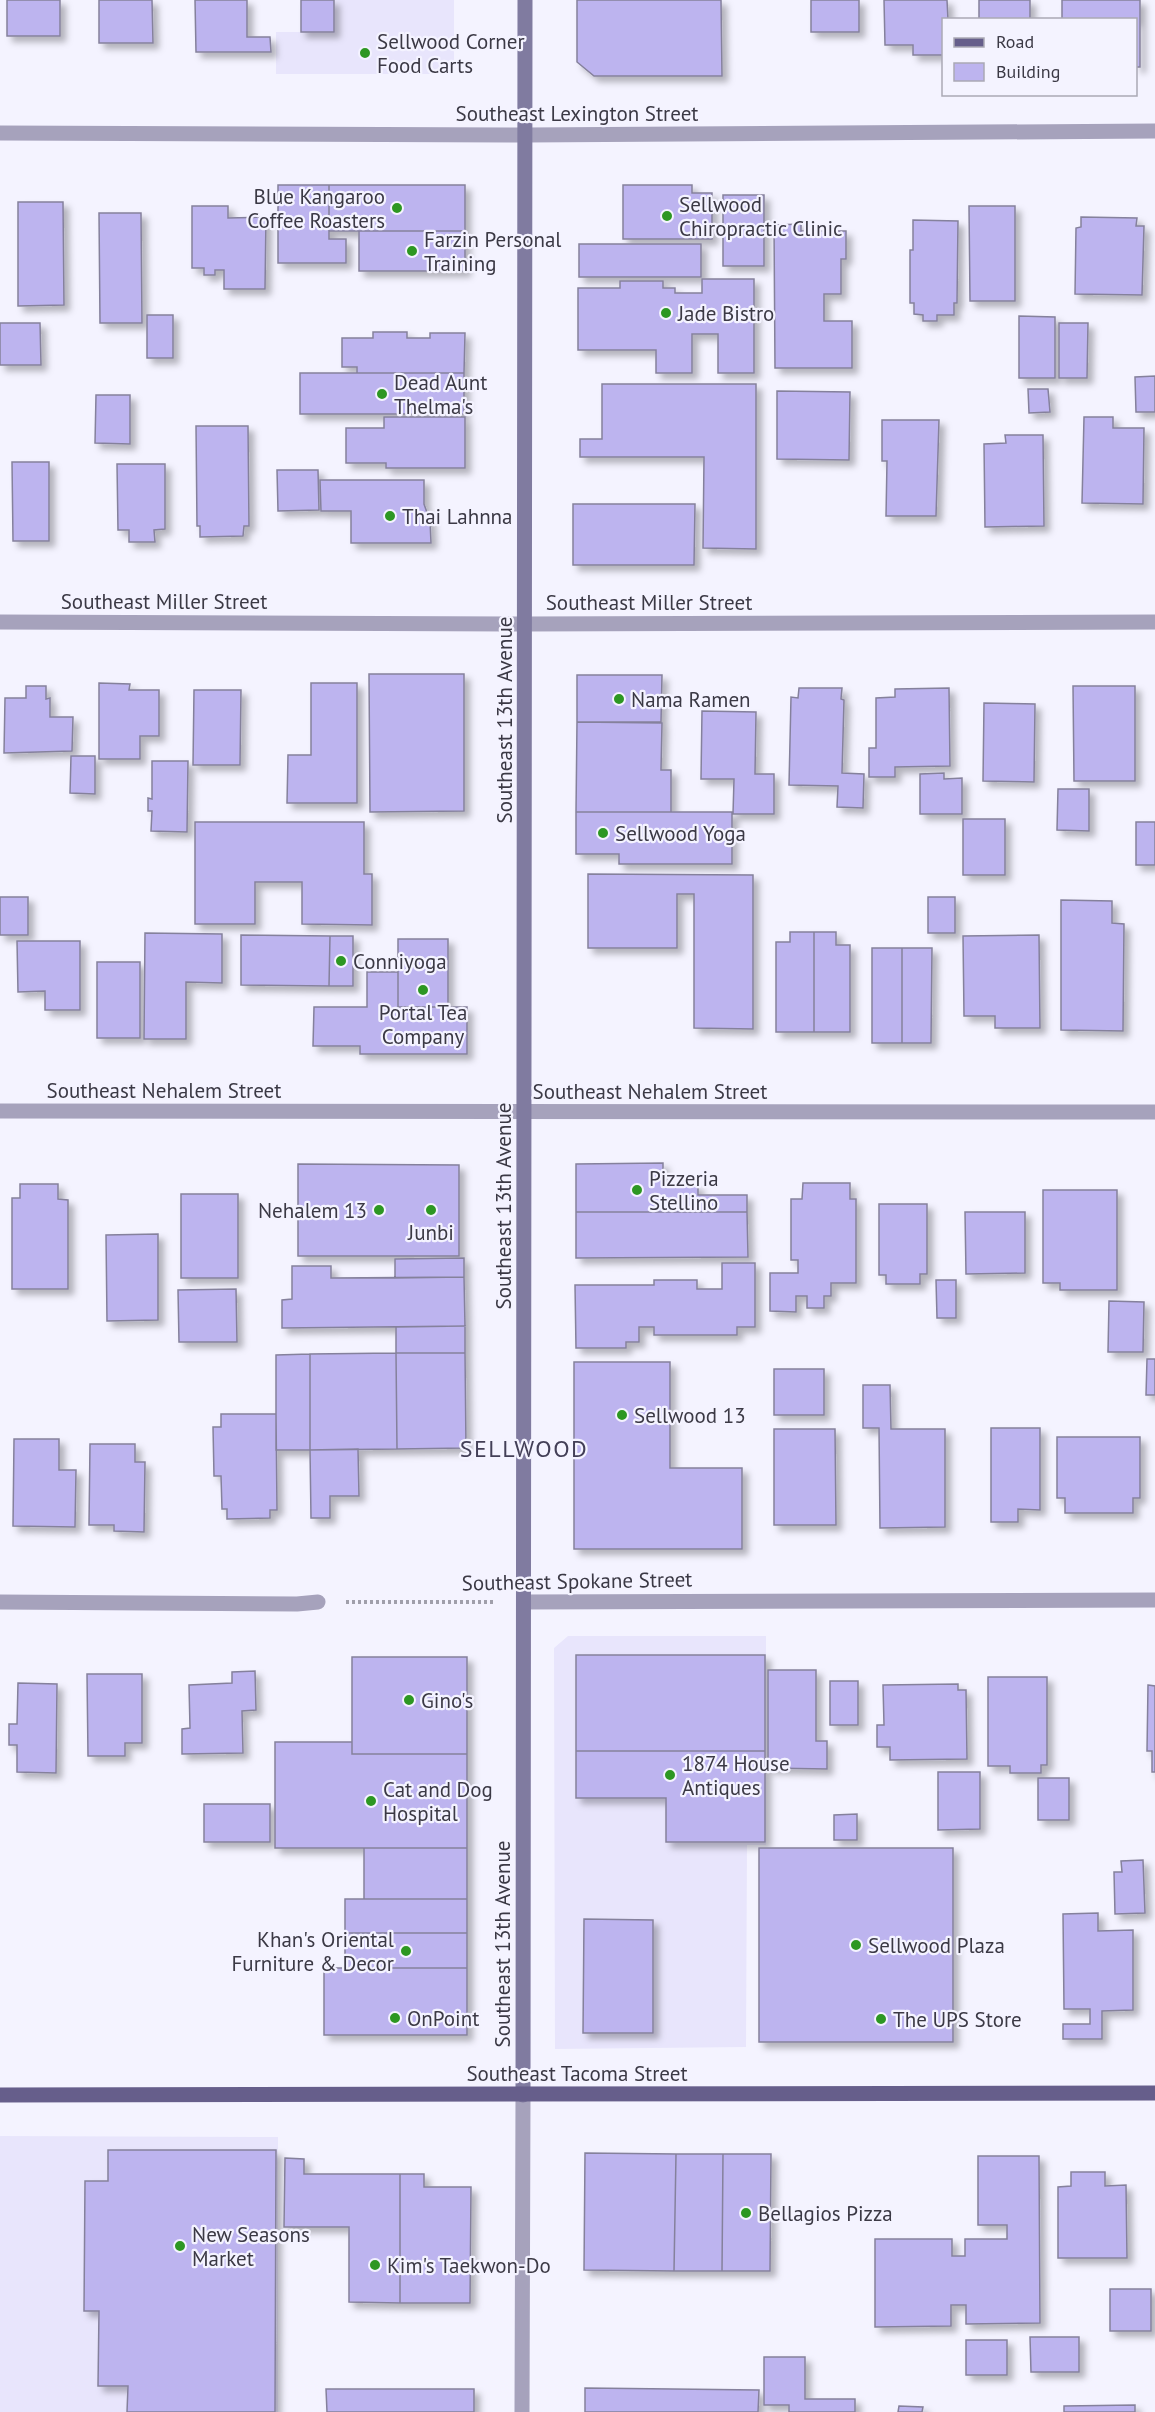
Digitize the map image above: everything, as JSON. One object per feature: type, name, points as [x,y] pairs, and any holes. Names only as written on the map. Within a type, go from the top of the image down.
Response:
[{"type":"main road","name":"Southeast Tacoma Street","points":[[0,2095],[1155,2093]]},
{"type":"street","name":"Southeast 13th Avenue","points":[[522,2412],[525,0]]},
{"type":"street","name":"Southeast Lexington Street","points":[[0,133],[526,135],[1155,131]]},
{"type":"street","name":"Southeast Miller Street","points":[[0,621],[526,624],[1155,622]]},
{"type":"street","name":"Southeast Nehalem Street","points":[[0,1111],[1155,1112]]},
{"type":"street","name":"Southeast Spokane Street","points":[[524,1602],[1155,1600]]},
{"type":"street","points":[[0,1602],[285,1604],[318,1602]]},
{"type":"path","name":"Southeast Spokane Street","points":[[318,1602],[524,1602]]},
{"type":"shaded area","name":"Sellwood Corner Food Carts","points":[[334,0],[454,0],[454,74],[276,74],[276,32],[334,32]]},
{"type":"shaded area","points":[[568,1636],[766,1636],[766,1845],[747,1845],[746,2047],[555,2049],[554,1648]]},
{"type":"shaded area","name":"New Seasons Market","points":[[0,2136],[278,2137],[278,2412],[0,2412]]},
{"type":"building","points":[[7,0],[60,0],[60,36],[7,36]]},
{"type":"building","points":[[99,0],[152,0],[153,43],[99,43]]},
{"type":"building","points":[[195,0],[247,0],[247,37],[270,37],[271,52],[196,52]]},
{"type":"building","points":[[301,0],[334,0],[334,32],[301,32]]},
{"type":"building","points":[[577,0],[721,0],[722,76],[594,76],[577,62]]},
{"type":"building","points":[[811,0],[859,0],[859,32],[811,32]]},
{"type":"building","points":[[884,0],[947,0],[948,18],[942,18],[942,55],[913,55],[913,45],[885,45]]},
{"type":"building","points":[[979,0],[1030,0],[1030,18],[979,18]]},
{"type":"building","points":[[1062,0],[1140,0],[1140,67],[1137,67],[1137,18],[1062,18]]},
{"type":"building","points":[[278,185],[329,185],[329,239],[346,239],[346,263],[278,263]]},
{"type":"building","name":"Blue Kangaroo Coffee Roasters","points":[[329,185],[465,185],[465,231],[329,231]]},
{"type":"building","name":"Sellwood Chiropractic Clinic","points":[[623,185],[692,185],[692,193],[712,193],[712,239],[623,239]]},
{"type":"building","points":[[723,195],[764,195],[764,266],[723,266]]},
{"type":"building","points":[[18,202],[63,202],[64,305],[18,306]]},
{"type":"building","points":[[192,206],[228,206],[228,218],[266,217],[265,289],[224,289],[224,270],[215,270],[215,275],[204,275],[204,268],[192,268]]},
{"type":"building","points":[[969,206],[1015,206],[1015,301],[970,301]]},
{"type":"building","points":[[99,213],[141,213],[142,323],[100,323]]},
{"type":"building","points":[[1081,217],[1137,218],[1136,226],[1144,226],[1142,295],[1075,294],[1076,228],[1081,227]]},
{"type":"building","points":[[913,220],[958,221],[957,303],[954,303],[954,315],[937,315],[937,321],[923,321],[923,315],[914,314],[914,303],[910,303],[910,250],[913,250]]},
{"type":"building","points":[[801,224],[801,231],[846,231],[846,259],[841,259],[841,294],[824,294],[824,321],[852,321],[852,368],[775,368],[774,225]]},
{"type":"building","name":"Farzin Personal Training","points":[[359,231],[465,231],[465,271],[359,271]]},
{"type":"building","points":[[579,244],[701,244],[701,277],[579,277]]},
{"type":"building","name":"Jade Bistro","points":[[702,279],[754,279],[754,373],[718,373],[718,334],[692,334],[692,373],[656,373],[656,350],[578,350],[578,288],[620,288],[620,281],[663,281],[663,288],[675,288],[675,293],[702,293]]},
{"type":"building","points":[[147,315],[173,315],[173,358],[147,358]]},
{"type":"building","points":[[1019,316],[1055,317],[1055,378],[1019,378]]},
{"type":"building","points":[[0,323],[40,323],[41,365],[0,365]]},
{"type":"building","points":[[1059,323],[1088,323],[1087,378],[1059,378]]},
{"type":"building","points":[[373,332],[407,332],[407,338],[430,338],[430,333],[465,333],[464,373],[357,373],[357,367],[342,367],[342,338],[373,338]]},
{"type":"building","name":"Dead Aunt Thelma's","points":[[300,373],[464,373],[464,414],[300,414]]},
{"type":"building","points":[[1155,376],[1155,412],[1136,412],[1135,377]]},
{"type":"building","points":[[602,384],[756,384],[756,549],[703,548],[704,457],[580,457],[580,439],[602,439]]},
{"type":"building","points":[[1028,389],[1048,389],[1050,412],[1029,413]]},
{"type":"building","points":[[777,391],[850,392],[849,460],[777,459]]},
{"type":"building","points":[[96,395],[130,395],[130,444],[95,443]]},
{"type":"building","points":[[384,417],[465,417],[465,468],[386,468],[386,463],[346,463],[346,428],[384,428]]},
{"type":"building","points":[[1084,417],[1113,417],[1113,428],[1144,428],[1143,504],[1082,503]]},
{"type":"building","points":[[882,420],[939,420],[936,516],[886,516],[887,461],[882,461]]},
{"type":"building","points":[[196,426],[248,426],[249,526],[244,526],[243,536],[200,537],[200,526],[197,526]]},
{"type":"building","points":[[1005,435],[1043,435],[1044,526],[985,527],[984,444],[1006,443]]},
{"type":"building","points":[[12,462],[49,462],[49,541],[13,541]]},
{"type":"building","points":[[117,464],[165,464],[165,529],[154,530],[155,542],[129,542],[129,530],[118,530]]},
{"type":"building","points":[[277,470],[318,470],[319,510],[278,511]]},
{"type":"building","name":"Thai Lahnna","points":[[320,480],[424,480],[424,504],[430,521],[431,543],[351,543],[351,511],[321,511]]},
{"type":"building","points":[[573,504],[695,504],[694,565],[573,565]]},
{"type":"building","points":[[369,674],[464,674],[464,811],[370,812]]},
{"type":"building","name":"Nama Ramen","points":[[577,675],[662,675],[661,722],[577,722]]},
{"type":"building","points":[[99,683],[130,684],[129,690],[159,690],[159,736],[140,736],[140,759],[99,759]]},
{"type":"building","points":[[311,683],[357,683],[357,803],[287,803],[288,755],[311,755]]},
{"type":"building","points":[[26,686],[46,686],[46,699],[50,698],[50,717],[73,717],[72,751],[4,753],[5,698],[26,698]]},
{"type":"building","points":[[1073,686],[1135,686],[1135,781],[1074,781]]},
{"type":"building","points":[[799,688],[842,688],[841,699],[844,700],[842,773],[864,774],[863,808],[837,807],[838,786],[789,785],[791,697],[798,698]]},
{"type":"building","points":[[949,688],[950,766],[895,767],[895,777],[869,777],[869,748],[876,748],[876,698],[895,697],[895,689]]},
{"type":"building","points":[[194,690],[241,690],[240,765],[193,765]]},
{"type":"building","points":[[984,703],[1035,704],[1034,782],[983,781]]},
{"type":"building","points":[[702,711],[756,712],[755,774],[774,774],[774,814],[733,814],[734,779],[701,779]]},
{"type":"building","points":[[577,722],[662,723],[661,770],[671,770],[671,812],[576,812]]},
{"type":"building","points":[[71,756],[95,756],[95,794],[70,793]]},
{"type":"building","points":[[152,761],[188,761],[187,832],[151,831],[152,811],[148,811],[148,798],[152,799]]},
{"type":"building","points":[[944,773],[944,779],[962,778],[962,814],[920,814],[920,774]]},
{"type":"building","points":[[1058,789],[1089,789],[1089,831],[1057,830]]},
{"type":"building","points":[[576,812],[732,812],[732,864],[619,864],[619,854],[576,854]]},
{"type":"building","points":[[963,819],[1005,819],[1005,875],[963,875]]},
{"type":"building","points":[[195,822],[364,822],[364,874],[372,874],[372,925],[302,924],[302,882],[255,882],[255,924],[195,924]]},
{"type":"building","points":[[1136,822],[1155,822],[1155,865],[1136,865]]},
{"type":"building","points":[[588,874],[753,875],[753,1029],[694,1028],[694,894],[677,894],[677,948],[588,948]]},
{"type":"building","points":[[0,897],[28,897],[28,935],[0,935]]},
{"type":"building","points":[[928,897],[955,897],[955,933],[928,933]]},
{"type":"building","points":[[1061,900],[1112,901],[1112,923],[1124,924],[1123,1031],[1061,1030]]},
{"type":"building","points":[[790,932],[814,932],[814,1032],[776,1032],[776,942],[790,942]]},
{"type":"building","points":[[814,932],[836,932],[836,945],[850,945],[850,1032],[814,1032]]},
{"type":"building","points":[[145,933],[222,934],[222,983],[186,982],[186,1039],[144,1039]]},
{"type":"building","points":[[241,935],[330,936],[329,986],[241,985]]},
{"type":"building","points":[[1039,935],[1040,1028],[995,1028],[995,1016],[964,1016],[963,936]]},
{"type":"building","name":"Conniyoga","points":[[330,936],[353,936],[353,986],[329,986]]},
{"type":"building","name":"Portal Tea Company","points":[[398,939],[448,939],[448,1007],[398,1007]]},
{"type":"building","points":[[17,941],[80,941],[80,1010],[45,1010],[45,991],[18,992]]},
{"type":"building","points":[[872,948],[902,948],[902,1043],[872,1043]]},
{"type":"building","points":[[902,948],[932,948],[931,1043],[902,1043]]},
{"type":"building","points":[[97,962],[140,962],[140,1038],[97,1038]]},
{"type":"building","points":[[367,972],[398,972],[398,1007],[467,1007],[467,1054],[360,1054],[360,1046],[313,1046],[314,1007],[367,1007]]},
{"type":"building","name":"Pizzeria Stellino","points":[[663,1163],[663,1185],[698,1185],[698,1195],[747,1195],[747,1212],[576,1212],[576,1164]]},
{"type":"building","name":"Nehalem 13","points":[[298,1164],[459,1165],[459,1256],[298,1256]]},
{"type":"building","points":[[803,1183],[850,1183],[850,1199],[856,1199],[856,1283],[831,1283],[831,1296],[824,1296],[824,1308],[807,1308],[807,1296],[796,1296],[796,1312],[770,1311],[770,1273],[798,1273],[798,1260],[791,1260],[791,1199],[802,1199]]},
{"type":"building","points":[[20,1184],[58,1184],[58,1199],[68,1200],[68,1289],[12,1289],[12,1198],[20,1198]]},
{"type":"building","points":[[1043,1190],[1117,1190],[1117,1290],[1060,1290],[1060,1283],[1043,1283]]},
{"type":"building","points":[[181,1194],[238,1194],[238,1278],[181,1278]]},
{"type":"building","points":[[879,1204],[927,1204],[927,1274],[920,1274],[920,1284],[886,1284],[886,1275],[879,1275]]},
{"type":"building","points":[[576,1212],[747,1212],[748,1257],[576,1258]]},
{"type":"building","points":[[965,1212],[1025,1212],[1025,1273],[966,1274]]},
{"type":"building","points":[[158,1234],[158,1320],[107,1321],[106,1235]]},
{"type":"building","points":[[464,1258],[464,1277],[395,1278],[395,1259]]},
{"type":"building","points":[[722,1263],[755,1263],[755,1327],[737,1327],[737,1335],[654,1335],[654,1327],[639,1327],[639,1342],[626,1342],[626,1348],[576,1348],[575,1285],[654,1285],[654,1280],[697,1280],[697,1289],[722,1289]]},
{"type":"building","points":[[292,1266],[331,1266],[331,1278],[464,1277],[465,1326],[282,1328],[282,1300],[292,1299]]},
{"type":"building","points":[[936,1280],[956,1280],[956,1318],[937,1318]]},
{"type":"building","points":[[236,1289],[237,1342],[179,1342],[178,1290]]},
{"type":"building","points":[[1109,1301],[1144,1302],[1143,1352],[1108,1352]]},
{"type":"building","points":[[465,1326],[465,1353],[396,1353],[396,1327]]},
{"type":"building","points":[[396,1353],[397,1449],[310,1450],[310,1354]]},
{"type":"building","points":[[396,1353],[465,1353],[466,1448],[397,1449]]},
{"type":"building","points":[[310,1354],[310,1450],[276,1450],[276,1355]]},
{"type":"building","points":[[1147,1359],[1155,1359],[1155,1395],[1146,1395]]},
{"type":"building","name":"Sellwood 13","points":[[574,1362],[670,1362],[670,1468],[742,1468],[742,1549],[574,1549]]},
{"type":"building","points":[[774,1369],[824,1369],[824,1415],[774,1415]]},
{"type":"building","points":[[863,1385],[890,1385],[891,1429],[945,1429],[945,1527],[880,1528],[879,1428],[863,1428]]},
{"type":"building","points":[[221,1414],[276,1414],[277,1510],[270,1510],[270,1518],[227,1519],[227,1509],[222,1509],[221,1476],[214,1476],[213,1427],[221,1427]]},
{"type":"building","points":[[991,1428],[1040,1428],[1040,1510],[1018,1509],[1018,1522],[991,1522]]},
{"type":"building","points":[[774,1429],[835,1429],[836,1525],[774,1525]]},
{"type":"building","points":[[1057,1437],[1140,1437],[1140,1498],[1133,1498],[1133,1513],[1065,1513],[1065,1498],[1057,1498]]},
{"type":"building","points":[[14,1439],[59,1439],[59,1470],[76,1470],[75,1527],[13,1526]]},
{"type":"building","points":[[90,1444],[135,1444],[135,1462],[145,1462],[144,1532],[114,1531],[114,1525],[89,1525]]},
{"type":"building","points":[[358,1449],[359,1496],[330,1496],[330,1518],[311,1518],[310,1450]]},
{"type":"building","points":[[576,1655],[765,1655],[765,1751],[576,1751]]},
{"type":"building","name":"Gino's","points":[[352,1657],[467,1657],[467,1754],[352,1754]]},
{"type":"building","points":[[768,1670],[816,1670],[816,1741],[827,1741],[827,1769],[768,1768]]},
{"type":"building","points":[[255,1671],[256,1710],[242,1711],[243,1753],[182,1754],[182,1729],[190,1728],[189,1685],[232,1683],[232,1672]]},
{"type":"building","points":[[87,1674],[142,1674],[142,1743],[125,1743],[125,1756],[88,1756]]},
{"type":"building","points":[[988,1677],[1047,1677],[1047,1765],[1041,1765],[1041,1773],[1010,1773],[1010,1766],[988,1766]]},
{"type":"building","points":[[830,1681],[858,1681],[858,1725],[830,1725]]},
{"type":"building","points":[[18,1683],[57,1684],[56,1773],[17,1772],[17,1745],[9,1745],[9,1724],[17,1724]]},
{"type":"building","points":[[958,1684],[958,1690],[966,1690],[967,1759],[890,1760],[890,1747],[877,1747],[877,1725],[884,1725],[883,1685]]},
{"type":"building","points":[[1148,1685],[1155,1686],[1155,1772],[1152,1772],[1152,1751],[1147,1751]]},
{"type":"building","name":"Cat and Dog Hospital","points":[[275,1742],[352,1742],[352,1754],[467,1754],[467,1848],[275,1848]]},
{"type":"building","name":"1874 House Antiques","points":[[576,1751],[765,1751],[765,1842],[666,1842],[666,1798],[576,1798]]},
{"type":"building","points":[[938,1772],[980,1772],[980,1829],[938,1830]]},
{"type":"building","points":[[1038,1778],[1069,1778],[1069,1820],[1038,1820]]},
{"type":"building","points":[[204,1804],[270,1804],[270,1842],[204,1842]]},
{"type":"building","points":[[857,1814],[857,1840],[834,1840],[834,1815]]},
{"type":"building","points":[[364,1848],[467,1848],[467,1899],[364,1899]]},
{"type":"building","name":"Sellwood Plaza","points":[[759,1848],[953,1848],[953,2042],[759,2042]]},
{"type":"building","points":[[1143,1860],[1145,1913],[1115,1914],[1114,1872],[1122,1872],[1121,1861]]},
{"type":"building","points":[[345,1899],[467,1899],[467,1933],[345,1933]]},
{"type":"building","points":[[1098,1913],[1098,1931],[1133,1930],[1133,2010],[1102,2011],[1102,2039],[1063,2039],[1063,2024],[1090,2024],[1090,2009],[1064,2009],[1063,1914]]},
{"type":"building","points":[[584,1919],[653,1920],[653,2033],[583,2033]]},
{"type":"building","name":"Khan's Oriental Furniture & Decor","points":[[345,1933],[467,1933],[467,1968],[345,1968]]},
{"type":"building","name":"OnPoint","points":[[324,1968],[467,1968],[467,2035],[324,2035]]},
{"type":"building","name":"New Seasons Market","points":[[108,2150],[276,2150],[275,2412],[127,2412],[128,2386],[98,2386],[99,2311],[84,2311],[85,2181],[108,2181]]},
{"type":"building","points":[[585,2153],[676,2154],[674,2271],[584,2270]]},
{"type":"building","points":[[676,2154],[723,2154],[722,2271],[674,2271]]},
{"type":"building","name":"Bellagios Pizza","points":[[723,2154],[771,2154],[770,2271],[722,2271]]},
{"type":"building","points":[[978,2156],[1039,2156],[1040,2323],[966,2324],[966,2305],[951,2305],[951,2326],[875,2327],[875,2239],[952,2239],[952,2256],[965,2256],[965,2239],[1007,2239],[1007,2225],[978,2225]]},
{"type":"building","name":"Kim's Taekwon-Do","points":[[285,2158],[304,2159],[304,2174],[400,2174],[400,2303],[349,2302],[349,2227],[284,2227]]},
{"type":"building","points":[[1071,2172],[1105,2172],[1105,2186],[1126,2185],[1127,2258],[1058,2258],[1058,2187],[1071,2186]]},
{"type":"building","points":[[400,2174],[424,2174],[424,2187],[471,2187],[470,2303],[400,2303]]},
{"type":"building","points":[[1110,2289],[1151,2289],[1151,2331],[1110,2331]]},
{"type":"building","points":[[1030,2337],[1079,2337],[1079,2372],[1031,2372]]},
{"type":"building","points":[[966,2340],[1007,2340],[1007,2375],[966,2375]]},
{"type":"building","points":[[764,2357],[805,2357],[805,2399],[855,2399],[855,2412],[789,2412],[789,2405],[764,2405]]},
{"type":"building","points":[[585,2388],[759,2390],[758,2412],[585,2412]]},
{"type":"building","points":[[326,2389],[474,2389],[474,2412],[327,2412]]},
{"type":"building","points":[[1135,2405],[1135,2412],[1064,2412],[1064,2406]]},
{"type":"building","points":[[899,2406],[923,2407],[922,2412],[898,2412]]},
{"type":"place","name":"Sellwood Corner Food Carts","points":[[365,53]]},
{"type":"place","name":"Blue Kangaroo Coffee Roasters","points":[[397,208]]},
{"type":"place","name":"Sellwood Chiropractic Clinic","points":[[667,216]]},
{"type":"place","name":"Farzin Personal Training","points":[[412,251]]},
{"type":"place","name":"Jade Bistro","points":[[666,313]]},
{"type":"place","name":"Dead Aunt Thelma's","points":[[382,394]]},
{"type":"place","name":"Thai Lahnna","points":[[390,516]]},
{"type":"place","name":"Nama Ramen","points":[[619,699]]},
{"type":"place","name":"Sellwood Yoga","points":[[603,833]]},
{"type":"place","name":"Conniyoga","points":[[341,961]]},
{"type":"place","name":"Portal Tea Company","points":[[423,990]]},
{"type":"place","name":"Pizzeria Stellino","points":[[637,1190]]},
{"type":"place","name":"Nehalem 13","points":[[379,1210]]},
{"type":"place","name":"Junbi","points":[[431,1210]]},
{"type":"place","name":"Sellwood 13","points":[[622,1415]]},
{"type":"place","name":"Gino's","points":[[409,1700]]},
{"type":"place","name":"1874 House Antiques","points":[[670,1775]]},
{"type":"place","name":"Cat and Dog Hospital","points":[[371,1801]]},
{"type":"place","name":"Sellwood Plaza","points":[[856,1945]]},
{"type":"place","name":"Khan's Oriental Furniture & Decor","points":[[406,1951]]},
{"type":"place","name":"OnPoint","points":[[395,2018]]},
{"type":"place","name":"The UPS Store","points":[[881,2019]]},
{"type":"place","name":"Bellagios Pizza","points":[[746,2213]]},
{"type":"place","name":"New Seasons Market","points":[[180,2246]]},
{"type":"place","name":"Kim's Taekwon-Do","points":[[375,2265]]},
{"type":"district","name":"SELLWOOD","points":[[524,1448]]}]
